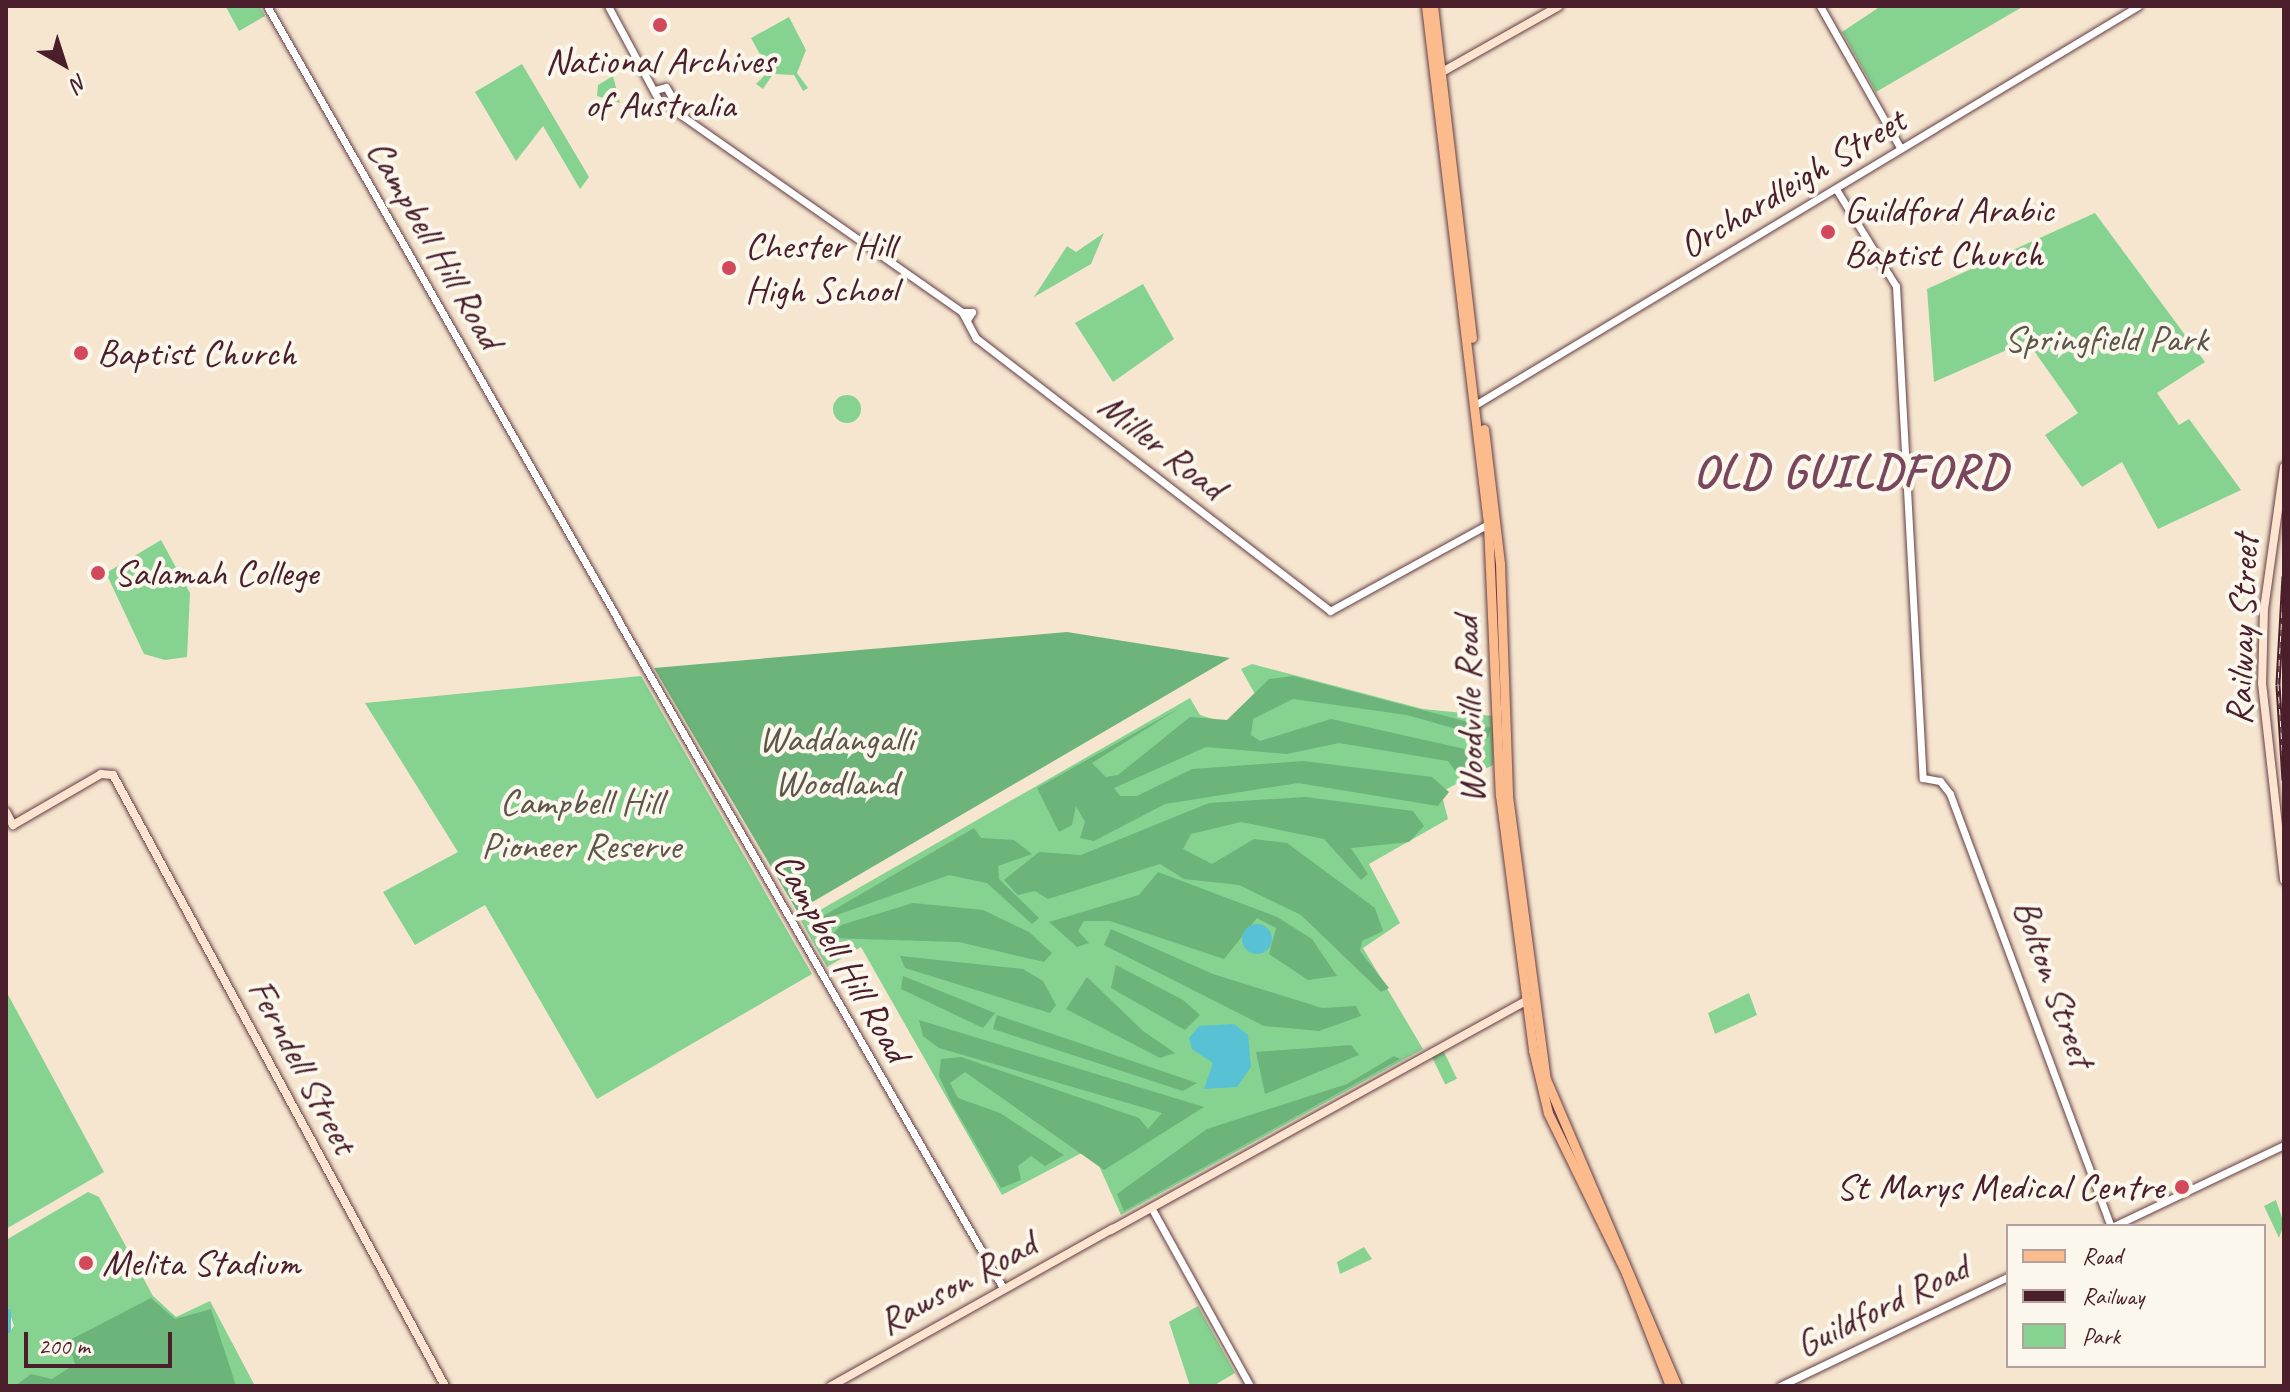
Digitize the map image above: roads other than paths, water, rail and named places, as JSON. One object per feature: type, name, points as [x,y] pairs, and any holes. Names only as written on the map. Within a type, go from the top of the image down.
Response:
[{"type":"main road","name":"Woodville Road","points":[[1426,6],[1438,75]]},
{"type":"main road","name":"Woodville Road","points":[[1433,6],[1438,75],[1478,404],[1503,701],[1500,795],[1548,1113],[1620,1259],[1670,1386]]},
{"type":"main road","points":[[1438,75],[1559,6]]},
{"type":"main road","name":"Woodville Road","points":[[1478,404],[1503,701]]},
{"type":"main road","name":"Railway Street","points":[[2284,467],[2264,609],[2271,795],[2284,880]]},
{"type":"main road","name":"Ferndell Street","points":[[6,812],[13,825],[111,773],[445,1386]]},
{"type":"main road","name":"Woodville Road","points":[[1529,999],[1555,1110],[1632,1270],[1677,1386]]},
{"type":"main road","name":"Rawson Road","points":[[831,1386],[1529,999]]},
{"type":"main road","name":"Rawson Road","points":[[1111,1230],[1124,1219],[1186,1188]]},
{"type":"main road","points":[[1124,1219],[1152,1209],[1169,1194]]},
{"type":"street","name":"Campbell Hill Road","points":[[267,6],[1003,1288]]},
{"type":"street","points":[[608,6],[666,99]]},
{"type":"street","points":[[1820,6],[1901,149]]},
{"type":"street","name":"Orchardleigh Street","points":[[1478,404],[2138,6]]},
{"type":"street","points":[[658,88],[666,99]]},
{"type":"street","name":"Miller Road","points":[[666,99],[962,312],[971,310],[967,320],[976,338],[1330,611],[1488,524]]},
{"type":"street","name":"Bolton Street","points":[[1836,189],[1896,289],[1893,329],[1925,764],[1923,778],[1940,781],[1950,794],[2111,1224]]},
{"type":"street","points":[[2116,1224],[2284,1145]]},
{"type":"street","points":[[1152,1209],[1250,1386]]},
{"type":"street","name":"Guildford Road","points":[[1780,1386],[2006,1278]]},
{"type":"water","points":[[1257,924],[1268,928],[1272,939],[1268,950],[1257,954],[1246,950],[1242,939],[1246,928]]},
{"type":"water","points":[[1234,1024],[1248,1035],[1251,1067],[1237,1087],[1204,1089],[1213,1063],[1192,1049],[1189,1038],[1199,1026]]},
{"type":"waterway","points":[[6,1312],[6,1329]]},
{"type":"railway","points":[[2284,576],[2278,685],[2284,780]]},
{"type":"place","name":"National Archives of Australia","points":[[660,25]]},
{"type":"place","name":"Guildford Arabic Baptist Church","points":[[1828,232]]},
{"type":"place","name":"Chester Hill High School","points":[[729,268]]},
{"type":"place","name":"Baptist Church","points":[[81,353]]},
{"type":"place","name":"Salamah College","points":[[98,573]]},
{"type":"place","name":"St Marys Medical Centre","points":[[2182,1187]]},
{"type":"place","name":"Melita Stadium","points":[[86,1263]]},
{"type":"district","name":"OLD GUILDFORD","points":[[1851,471]]},
{"type":"park label","name":"Springfield Park","points":[[2106,339]]},
{"type":"park label","name":"Waddangalli Woodland","points":[[836,761]]},
{"type":"park label","name":"Campbell Hill Pioneer Reserve","points":[[581,824]]}]
